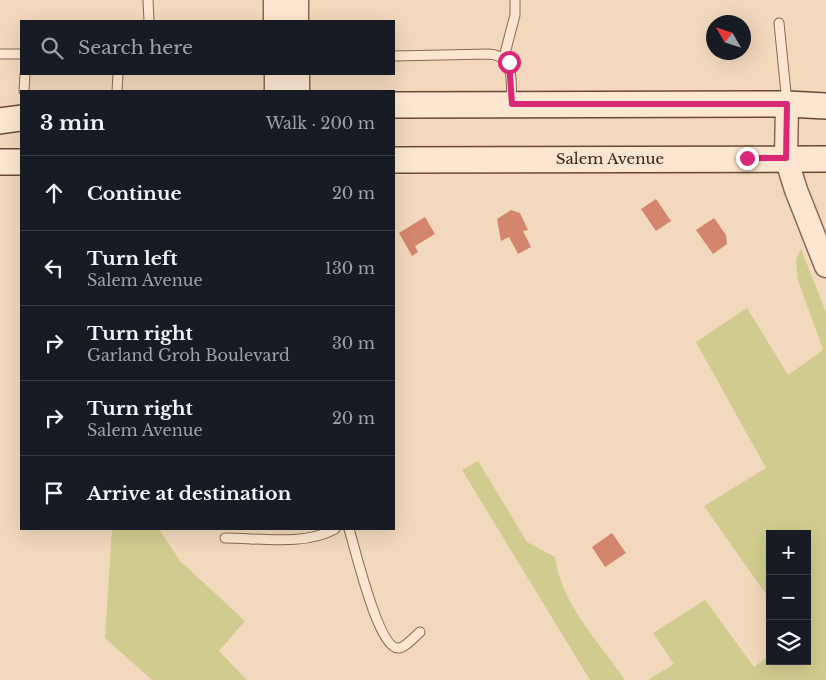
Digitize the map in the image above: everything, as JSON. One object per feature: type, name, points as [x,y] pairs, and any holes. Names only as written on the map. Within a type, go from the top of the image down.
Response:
[{"type":"main road","points":[[395,105],[787,104],[826,106]]},
{"type":"main road","points":[[0,121],[20,118]]},
{"type":"main road","name":"Salem Avenue","points":[[395,160],[826,158]]},
{"type":"main road","points":[[0,162],[20,162]]},
{"type":"street","points":[[275,0],[275,20]]},
{"type":"street","points":[[297,0],[297,20]]},
{"type":"street","points":[[276,75],[276,90]]},
{"type":"street","points":[[298,75],[298,90]]},
{"type":"street","points":[[787,104],[786,158],[796,190],[826,266]]},
{"type":"lane","points":[[148,0],[149,20]]},
{"type":"lane","points":[[504,57],[516,15],[515,0]]},
{"type":"lane","points":[[779,23],[787,104]]},
{"type":"lane","points":[[0,54],[20,54]]},
{"type":"lane","points":[[395,56],[489,54],[504,57],[509,62],[512,104]]},
{"type":"lane","points":[[24,90],[25,75]]},
{"type":"lane","points":[[117,90],[118,75]]},
{"type":"lane","points":[[225,538],[299,538],[322,536],[333,530]]},
{"type":"lane","points":[[349,530],[379,625],[388,643],[401,648],[420,632]]},
{"type":"shaded area","points":[[801,249],[826,312],[826,680],[648,680],[674,664],[653,633],[705,600],[754,667],[766,658],[766,665],[811,665],[811,530],[766,530],[766,594],[704,506],[766,468],[696,342],[747,308],[788,375],[823,350],[798,280],[796,260]]},
{"type":"shaded area","points":[[478,461],[527,542],[555,557],[565,591],[573,607],[625,680],[590,680],[462,470]]},
{"type":"shaded area","points":[[112,530],[160,530],[180,561],[245,621],[219,651],[247,680],[152,680],[105,638]]},
{"type":"building","points":[[656,199],[671,221],[656,231],[641,209]]},
{"type":"building","points":[[511,210],[520,213],[528,230],[523,231],[531,247],[518,254],[509,237],[501,241],[497,219]]},
{"type":"building","points":[[425,217],[435,234],[415,246],[418,252],[412,256],[399,233]]},
{"type":"building","points":[[714,218],[726,235],[727,244],[713,254],[696,230]]},
{"type":"building","points":[[612,533],[626,553],[605,567],[592,547]]},
{"type":"route","points":[[509,62],[512,104],[787,104],[786,158],[747,158]]}]
